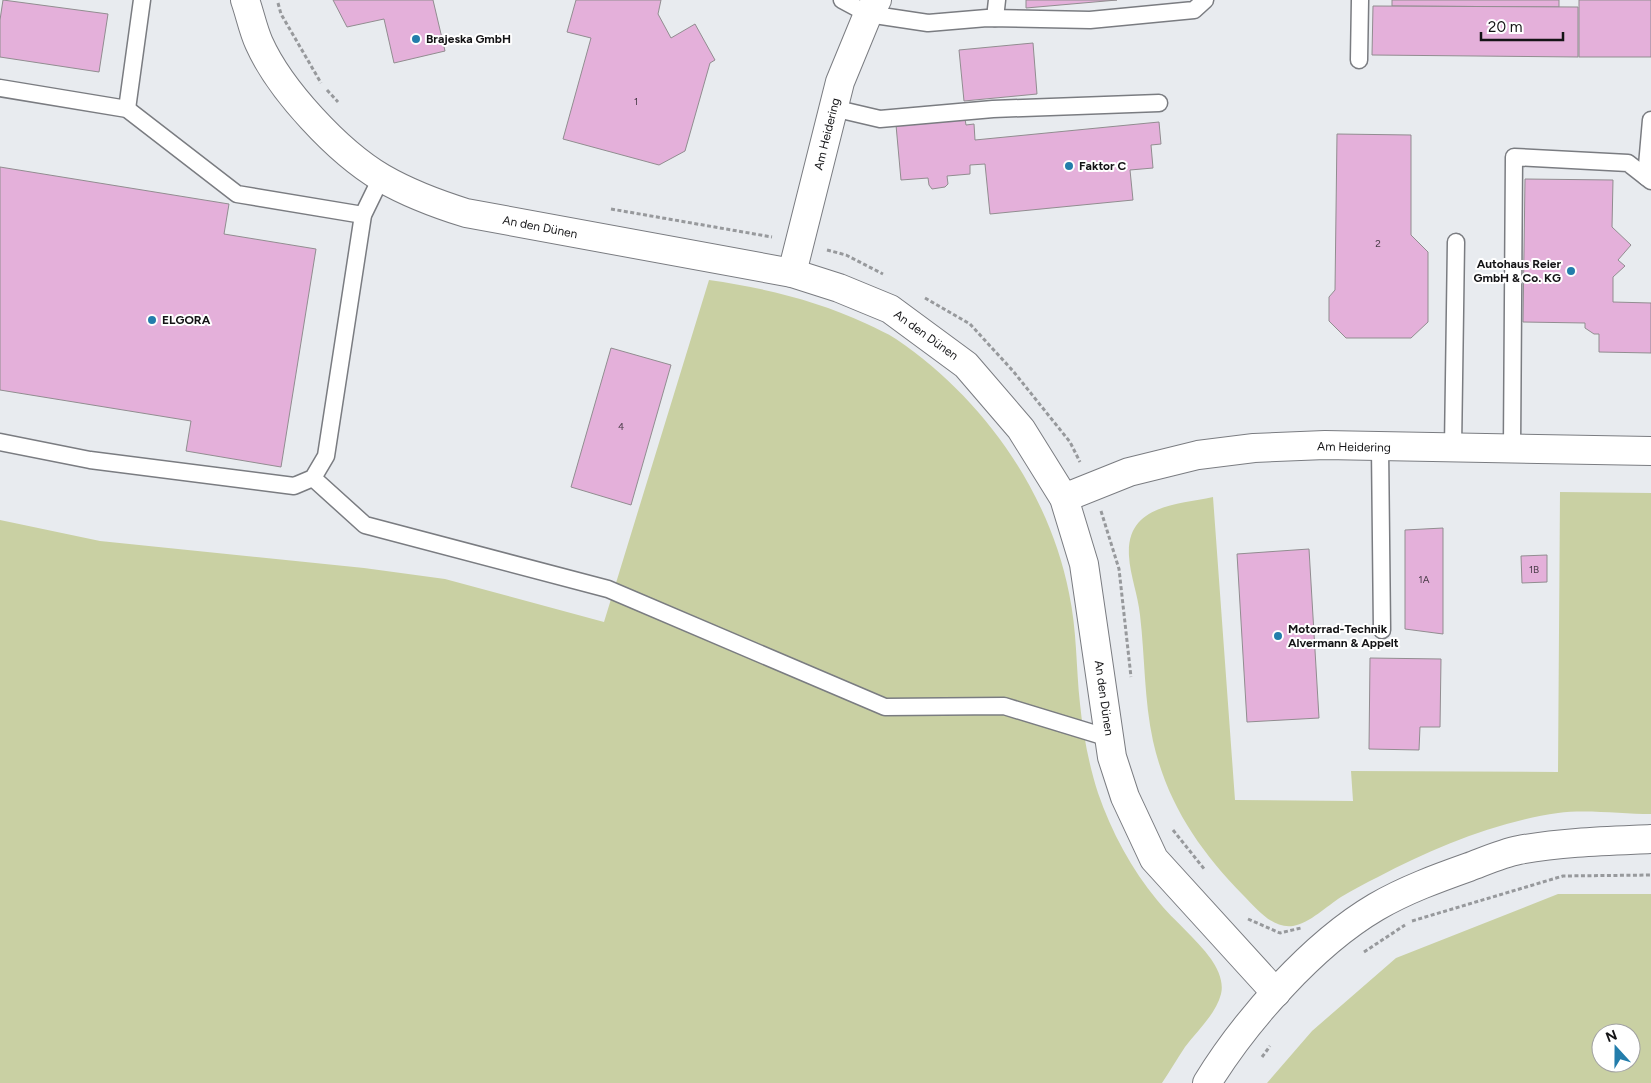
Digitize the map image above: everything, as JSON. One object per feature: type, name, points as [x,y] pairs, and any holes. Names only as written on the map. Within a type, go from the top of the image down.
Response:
[{"type":"street","name":"An den Dünen","points":[[245,0],[260,44],[284,85],[339,146],[381,178],[436,204],[466,213],[792,273],[839,288],[890,309],[966,366],[1021,429],[1064,498],[1084,564],[1112,757],[1126,797],[1154,859],[1276,993]]},
{"type":"street","name":"Am Heidering","points":[[792,273],[840,82],[872,7]]},
{"type":"street","name":"Am Heidering","points":[[1064,498],[1129,472],[1198,455],[1254,448],[1380,447],[1651,451]]},
{"type":"street","points":[[1207,1083],[1219,1064],[1276,993],[1332,938],[1376,907],[1409,891],[1518,850],[1591,842],[1651,839]]},
{"type":"lane","points":[[127,108],[142,0]]},
{"type":"lane","points":[[842,0],[928,23],[995,18],[1090,20],[1194,10],[1205,0]]},
{"type":"lane","points":[[995,18],[997,0]]},
{"type":"lane","points":[[1359,60],[1360,0]]},
{"type":"lane","points":[[0,88],[127,108],[237,194],[362,215]]},
{"type":"lane","points":[[833,108],[880,120],[994,109],[1160,103]]},
{"type":"lane","points":[[1648,179],[1651,120]]},
{"type":"lane","points":[[1512,449],[1514,157],[1628,163],[1648,179]]},
{"type":"lane","points":[[0,442],[90,460],[294,486],[313,478],[326,456],[362,215],[381,178]]},
{"type":"lane","points":[[1453,448],[1456,242]]},
{"type":"lane","points":[[1380,447],[1382,630]]},
{"type":"lane","points":[[313,478],[365,525],[608,589],[885,707],[1004,706],[1109,738]]},
{"type":"path","points":[[276,0],[281,14],[320,82],[339,104]]},
{"type":"path","points":[[604,208],[800,242],[846,255],[888,276]]},
{"type":"path","points":[[921,295],[970,324],[1013,371],[1070,442],[1092,487],[1119,569],[1131,682]]},
{"type":"path","points":[[1172,828],[1206,872]]},
{"type":"path","points":[[1241,916],[1280,933],[1320,922],[1352,959],[1410,922],[1563,876],[1651,875]]},
{"type":"path","points":[[1258,1061],[1276,1039]]},
{"type":"green space","points":[[709,280],[770,291],[829,308],[896,339],[927,362],[983,418],[1007,450],[1028,483],[1046,518],[1059,555],[1069,593],[1074,621],[1083,727],[1092,772],[1103,807],[1116,836],[1139,876],[1164,908],[1205,951],[1216,967],[1221,980],[1221,994],[1215,1008],[1185,1047],[1162,1083],[0,1083],[0,520],[100,541],[364,568],[445,579],[604,622]]},
{"type":"green space","points":[[1560,492],[1651,493],[1651,814],[1569,812],[1534,817],[1511,823],[1443,846],[1399,866],[1346,894],[1312,918],[1299,924],[1285,926],[1271,921],[1227,878],[1199,843],[1176,805],[1159,764],[1150,726],[1142,631],[1129,556],[1130,539],[1136,526],[1156,510],[1184,502],[1213,497],[1235,800],[1353,801],[1351,771],[1558,772]]},
{"type":"green space","points":[[1558,894],[1651,894],[1651,1083],[1267,1083],[1312,1031],[1396,958]]},
{"type":"building","points":[[3,0],[108,14],[99,72],[0,57],[0,20]]},
{"type":"building","name":"Brajeska GmbH","points":[[333,0],[433,0],[445,51],[394,63],[384,19],[347,27]]},
{"type":"building","points":[[576,0],[661,0],[658,14],[671,38],[695,24],[715,60],[710,63],[685,151],[659,165],[563,139],[591,38],[567,32]]},
{"type":"building","points":[[1026,0],[1117,0],[1026,8]]},
{"type":"building","points":[[1392,0],[1559,0],[1559,7],[1392,6]]},
{"type":"building","points":[[1579,0],[1651,0],[1651,57],[1579,57]]},
{"type":"building","points":[[1373,6],[1578,7],[1578,57],[1372,55]]},
{"type":"building","points":[[1033,43],[1037,94],[964,101],[959,50]]},
{"type":"building","name":"Faktor C","points":[[965,119],[966,125],[974,124],[975,140],[1159,122],[1161,144],[1151,145],[1153,168],[1130,170],[1133,200],[990,214],[985,164],[970,165],[970,174],[947,176],[948,184],[945,187],[932,189],[928,178],[901,180],[896,125]]},
{"type":"building","points":[[1337,134],[1411,135],[1411,235],[1428,252],[1428,322],[1411,338],[1346,338],[1329,321],[1329,297],[1335,290]]},
{"type":"building","name":"ELGORA","points":[[0,167],[229,204],[224,234],[316,249],[281,467],[186,451],[191,421],[0,390]]},
{"type":"building","name":"Autohaus Reier GmbH & Co. KG","points":[[1525,179],[1613,180],[1612,227],[1631,245],[1618,260],[1625,266],[1613,277],[1613,302],[1651,303],[1651,353],[1599,352],[1599,334],[1594,334],[1585,328],[1585,323],[1523,322]]},
{"type":"building","points":[[611,348],[671,365],[631,505],[571,487]]},
{"type":"building","points":[[1443,528],[1443,634],[1405,629],[1405,530]]},
{"type":"building","name":"Motorrad-Technik Alvermann & Appelt","points":[[1309,549],[1319,718],[1247,722],[1237,554]]},
{"type":"building","points":[[1547,555],[1547,582],[1522,583],[1521,556]]},
{"type":"building","points":[[1370,658],[1441,659],[1440,727],[1420,727],[1419,750],[1369,749]]},
{"type":"place","name":"Brajeska GmbH","points":[[416,39]]},
{"type":"place","name":"Faktor C","points":[[1069,166]]},
{"type":"place","name":"Autohaus Reier GmbH & Co. KG","points":[[1571,271]]},
{"type":"place","name":"ELGORA","points":[[152,320]]},
{"type":"place","name":"Motorrad-Technik Alvermann & Appelt","points":[[1278,636]]}]
